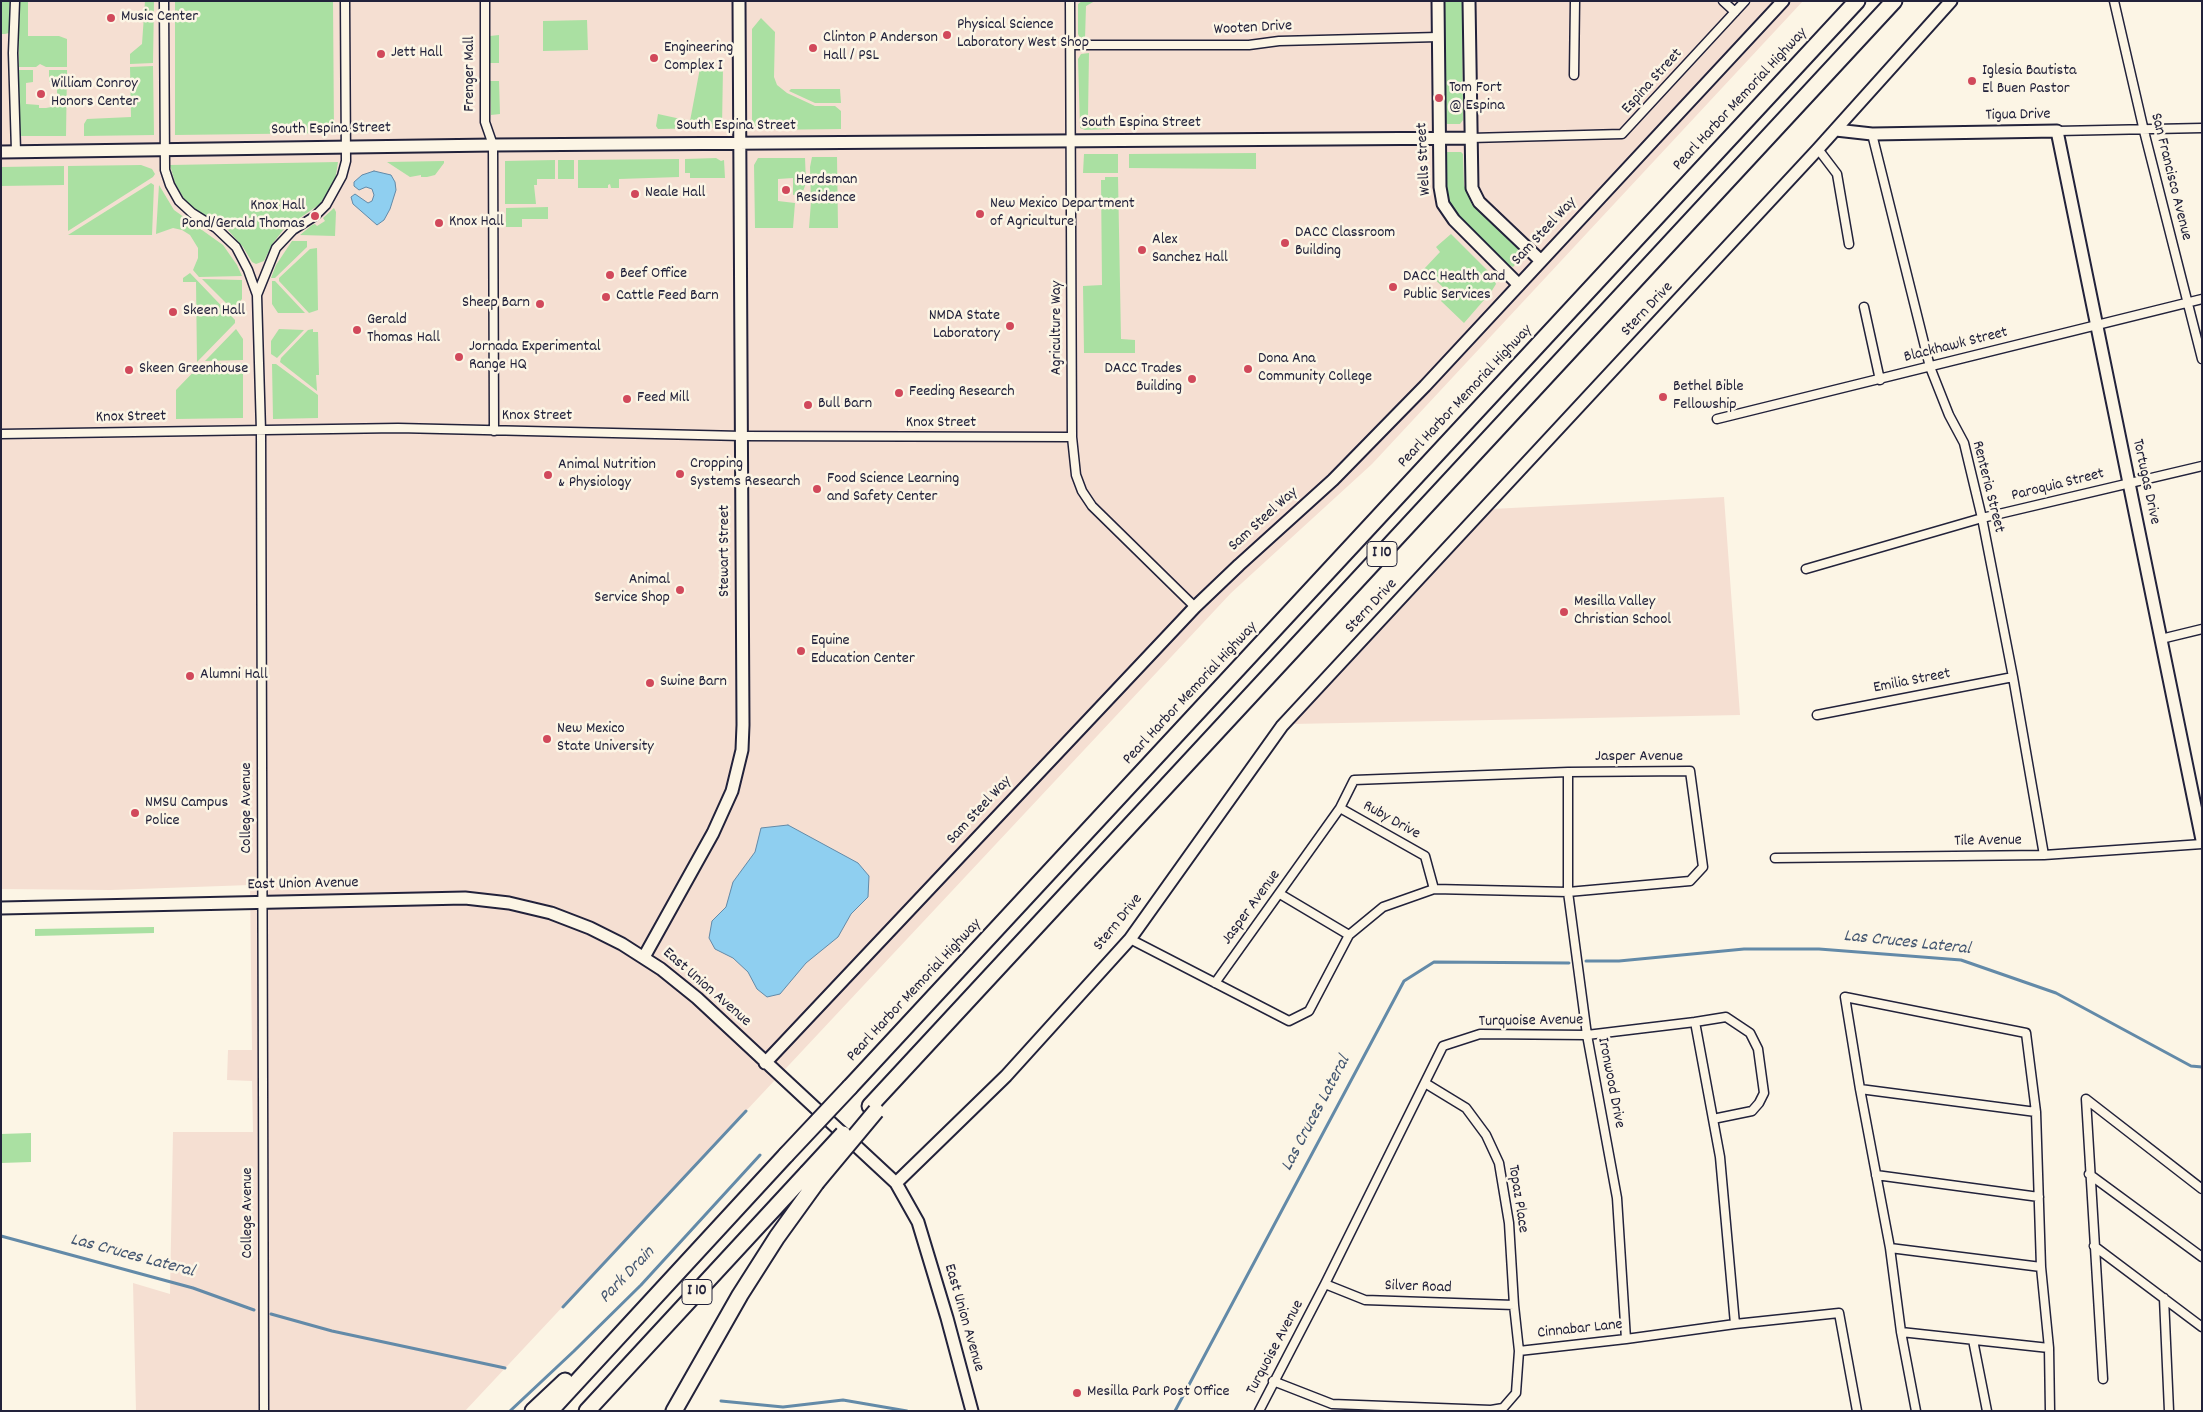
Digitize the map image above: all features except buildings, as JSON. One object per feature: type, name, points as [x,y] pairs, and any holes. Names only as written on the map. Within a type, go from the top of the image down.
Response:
[{"type":"highway","name":"Pearl Harbor Memorial Highway","points":[[550,1411],[1857,1]]},
{"type":"highway","name":"I 10","points":[[587,1411],[812,1178],[1043,920],[1894,1]]},
{"type":"highway","points":[[672,1411],[812,1178]]},
{"type":"highway","points":[[533,1411],[670,1282]]},
{"type":"street","points":[[15,1],[13,53],[16,151]]},
{"type":"street","points":[[164,1],[163,164],[174,193],[192,213],[216,228],[236,247],[248,270],[256,295]]},
{"type":"street","points":[[256,295],[276,248],[293,230],[314,216],[326,205],[339,185],[345,166],[345,1]]},
{"type":"street","name":"Frenger Mall","points":[[485,1],[485,122],[494,145]]},
{"type":"street","name":"Stewart Street","points":[[644,957],[713,833],[732,791],[738,771],[743,725],[739,1]]},
{"type":"street","name":"Agriculture Way","points":[[1070,1],[1072,437],[1076,475],[1086,498],[1195,607]]},
{"type":"street","name":"Wells Street","points":[[1438,1],[1440,187],[1446,209],[1454,220],[1519,285]]},
{"type":"street","points":[[1469,1],[1471,182],[1474,196],[1540,261]]},
{"type":"street","points":[[1574,75],[1575,1]]},
{"type":"street","points":[[1723,1],[1735,12]]},
{"type":"street","name":"Espina Street","points":[[1470,138],[1622,134],[1745,1]]},
{"type":"street","name":"Sam Steel Way","points":[[765,1063],[1195,607],[1238,565],[1333,480],[1519,285],[1783,1]]},
{"type":"street","name":"Stern Drive","points":[[896,1183],[1006,1076],[1130,939],[1282,726],[1818,150],[1951,1]]},
{"type":"street","name":"San Francisco Avenue","points":[[2114,1],[2144,130],[2202,359]]},
{"type":"street","name":"Wooten Drive","points":[[1070,45],[1248,45],[1279,41],[1438,37]]},
{"type":"street","name":"Tigua Drive","points":[[1836,130],[1872,134],[2202,128]]},
{"type":"street","name":"Tortugas Drive","points":[[2057,131],[2202,840]]},
{"type":"street","name":"Renteria Street","points":[[1872,134],[1930,366],[1949,415],[1964,443],[1982,518],[2014,677],[2044,855]]},
{"type":"street","name":"South Espina Street","points":[[1,152],[164,148],[1470,138]]},
{"type":"street","points":[[494,145],[494,431]]},
{"type":"street","points":[[1818,150],[1836,174],[1849,244]]},
{"type":"street","name":"College Avenue","points":[[256,295],[261,431],[264,1411]]},
{"type":"street","name":"Blackhawk Street","points":[[1717,419],[2096,327],[2202,299]]},
{"type":"street","points":[[1864,307],[1880,380]]},
{"type":"street","name":"Knox Street","points":[[1,434],[398,428],[742,436],[1072,437]]},
{"type":"street","name":"Paroquia Street","points":[[1806,569],[1982,518],[2202,466]]},
{"type":"street","points":[[2161,639],[2202,629]]},
{"type":"street","name":"Emilia Street","points":[[1817,715],[2014,677]]},
{"type":"street","name":"Jasper Avenue","points":[[1130,939],[1289,1020],[1309,1011],[1349,935],[1384,907],[1434,889],[1568,892],[1690,881],[1703,867],[1690,771],[1568,772],[1354,780],[1340,808],[1215,982]]},
{"type":"street","name":"Ironwood Drive","points":[[1568,772],[1568,892],[1587,1035],[1617,1198],[1626,1339]]},
{"type":"street","name":"Ruby Drive","points":[[1340,808],[1425,856],[1434,889]]},
{"type":"street","name":"Tile Avenue","points":[[1775,858],[2044,855],[2202,844]]},
{"type":"street","points":[[1280,894],[1349,935]]},
{"type":"street","name":"East Union Avenue","points":[[1,908],[465,898],[509,904],[551,913],[570,920],[644,957],[697,998],[896,1183],[918,1222],[947,1318],[972,1411]]},
{"type":"street","points":[[1916,1411],[1901,1332],[1890,1248],[1845,997],[2026,1033],[2036,1112],[2041,1267],[2049,1348],[2050,1411]]},
{"type":"street","name":"Turquoise Avenue","points":[[1258,1411],[1325,1284],[1443,1046],[1480,1034],[1587,1035],[1726,1017],[1750,1033],[1758,1049],[1764,1093],[1752,1111],[1713,1119]]},
{"type":"street","points":[[1695,1022],[1713,1119],[1723,1188],[1735,1324]]},
{"type":"street","name":"Topaz Place","points":[[1425,1083],[1466,1108],[1486,1135],[1500,1163],[1509,1223],[1519,1351]]},
{"type":"street","points":[[1860,1089],[2036,1112]]},
{"type":"street","points":[[2102,1379],[2086,1098],[2202,1189]]},
{"type":"street","points":[[2089,1174],[2202,1257]]},
{"type":"street","points":[[1876,1175],[2039,1198]]},
{"type":"street","points":[[2094,1246],[2202,1327]]},
{"type":"street","points":[[1890,1248],[2041,1267]]},
{"type":"street","name":"Silver Road","points":[[1325,1284],[1365,1300],[1514,1305]]},
{"type":"street","points":[[2164,1298],[2169,1411]]},
{"type":"street","name":"Cinnabar Lane","points":[[1273,1381],[1332,1404],[1491,1410],[1503,1408],[1516,1393],[1519,1351],[1839,1313],[1857,1411]]},
{"type":"street","points":[[1901,1332],[2049,1348]]},
{"type":"street","points":[[1973,1340],[1987,1411]]},
{"type":"shaded area","name":"New Mexico State University","points":[[1,1],[1803,1],[1372,464],[1231,593],[465,1411],[136,1411],[133,1283],[170,1294],[173,1132],[253,1132],[252,1081],[227,1080],[228,1050],[252,1050],[250,885],[110,890],[1,889]]},
{"type":"shaded area","name":"Mesilla Valley Christian School","points":[[1724,497],[1740,715],[1292,724],[1492,509]]},
{"type":"green space","points":[[1,1],[10,1],[9,33],[5,34],[1,34]]},
{"type":"green space","points":[[20,1],[28,1],[28,36],[59,36],[67,39],[67,67],[46,67],[40,64],[36,67],[19,67],[18,12]]},
{"type":"green space","points":[[145,1],[154,1],[153,63],[130,64],[130,54],[142,44]]},
{"type":"green space","points":[[175,1],[333,1],[334,133],[175,135]]},
{"type":"green space","points":[[1082,1],[1095,1],[1086,6],[1085,39],[1080,38],[1078,34],[1078,4]]},
{"type":"green space","points":[[1444,1],[1462,1],[1463,120],[1460,124],[1447,124],[1445,121]]},
{"type":"green space","points":[[761,18],[775,32],[774,77],[777,85],[787,93],[815,106],[835,106],[841,111],[841,129],[760,130],[754,128],[752,125],[752,29]]},
{"type":"green space","points":[[587,20],[588,50],[543,51],[543,21]]},
{"type":"green space","points":[[499,35],[499,63],[490,63],[490,36]]},
{"type":"green space","points":[[1089,53],[1088,116],[1092,118],[1111,116],[1110,129],[1085,130],[1080,128],[1078,59],[1081,54]]},
{"type":"green space","points":[[153,66],[154,135],[84,136],[84,124],[87,119],[131,117],[130,67]]},
{"type":"green space","points":[[700,68],[723,68],[722,126],[717,128],[658,129],[656,126],[658,114],[690,121]]},
{"type":"green space","points":[[19,70],[33,70],[33,82],[26,83],[26,104],[39,105],[39,108],[46,108],[57,106],[57,82],[49,82],[49,70],[67,70],[66,136],[19,136]]},
{"type":"green space","points":[[490,81],[499,81],[500,114],[491,115]]},
{"type":"green space","points":[[791,89],[840,89],[841,103],[815,103],[789,91]]},
{"type":"green space","points":[[1447,152],[1461,152],[1463,154],[1464,185],[1472,205],[1520,251],[1522,257],[1513,267],[1507,264],[1464,222],[1450,205],[1446,187],[1445,157]]},
{"type":"green space","points":[[1256,153],[1256,169],[1129,168],[1129,154]]},
{"type":"green space","points":[[1084,154],[1118,154],[1118,173],[1083,173]]},
{"type":"green space","points":[[812,157],[837,157],[838,228],[809,228],[811,202],[810,167]]},
{"type":"green space","points":[[716,158],[721,161],[724,160],[725,178],[690,178],[690,173],[685,173],[685,159]]},
{"type":"green space","points":[[758,158],[805,158],[806,183],[802,194],[793,195],[793,178],[778,179],[778,201],[795,203],[793,228],[755,228],[754,165]]},
{"type":"green space","points":[[679,159],[679,177],[619,179],[619,188],[611,188],[610,184],[608,188],[578,188],[578,160]]},
{"type":"green space","points":[[555,160],[555,179],[537,179],[537,185],[534,185],[536,204],[505,204],[505,161]]},
{"type":"green space","points":[[558,160],[574,160],[574,179],[558,179]]},
{"type":"green space","points":[[444,161],[435,175],[427,177],[421,177],[421,175],[410,177],[387,162]]},
{"type":"green space","points":[[338,162],[335,181],[320,204],[284,229],[273,243],[264,261],[256,264],[252,262],[243,247],[227,229],[196,211],[186,202],[175,183],[170,165]]},
{"type":"green space","points":[[141,165],[152,169],[155,174],[153,177],[68,231],[68,166]]},
{"type":"green space","points":[[64,166],[64,185],[1,186],[1,167]]},
{"type":"green space","points":[[1105,177],[1118,177],[1121,339],[1135,340],[1135,353],[1084,353],[1083,286],[1102,285],[1101,180],[1105,180]]},
{"type":"green space","points":[[151,183],[154,185],[152,235],[68,235]]},
{"type":"green space","points":[[159,185],[174,210],[223,245],[242,276],[199,277],[193,270],[198,258],[198,248],[190,235],[182,230],[173,228],[156,234]]},
{"type":"green space","points":[[548,207],[548,219],[522,219],[522,227],[506,227],[506,208]]},
{"type":"green space","points":[[334,208],[336,212],[335,236],[300,235],[312,225],[315,224],[317,226],[325,221],[323,218]]},
{"type":"green space","points":[[1451,234],[1493,276],[1496,284],[1464,323],[1441,301],[1449,293],[1424,269],[1440,252],[1436,247]]},
{"type":"green space","points":[[292,241],[307,241],[307,247],[275,278],[271,278],[276,265]]},
{"type":"green space","points":[[317,248],[318,310],[309,313],[279,281],[279,278],[310,249]]},
{"type":"green space","points":[[190,273],[235,320],[235,323],[197,362],[196,282],[183,282],[183,278]]},
{"type":"green space","points":[[202,279],[242,280],[242,299],[233,310]]},
{"type":"green space","points":[[272,281],[275,281],[305,313],[278,313],[272,304]]},
{"type":"green space","points":[[236,329],[243,339],[243,360],[205,361]]},
{"type":"green space","points":[[279,329],[304,330],[277,358],[271,354],[271,341]]},
{"type":"green space","points":[[313,329],[313,332],[318,332],[319,375],[316,375],[317,391],[280,362],[281,358],[308,330]]},
{"type":"green space","points":[[202,363],[243,363],[243,418],[176,419],[176,390]]},
{"type":"green space","points":[[272,364],[276,364],[318,395],[318,418],[273,419]]},
{"type":"green space","points":[[154,927],[154,933],[35,936],[35,929]]},
{"type":"green space","points":[[31,1133],[31,1162],[1,1163],[1,1134]]},
{"type":"water","points":[[374,171],[391,175],[395,182],[396,190],[390,209],[384,220],[377,225],[353,204],[351,197],[355,194],[368,203],[372,201],[374,195],[372,189],[366,187],[359,190],[354,186],[354,182],[362,175]]},
{"type":"water","points":[[788,825],[858,863],[869,876],[868,897],[851,914],[838,937],[806,963],[780,994],[767,997],[757,989],[748,972],[733,958],[715,949],[709,938],[712,921],[726,907],[733,882],[755,852],[761,828]]},
{"type":"waterway","name":"Las Cruces Lateral","points":[[1586,961],[1619,961],[1744,949],[1819,949],[1961,960],[2056,993],[2191,1066],[2202,1067]]},
{"type":"waterway","name":"Las Cruces Lateral","points":[[1175,1411],[1404,981],[1434,962],[1569,963]]},
{"type":"waterway","points":[[563,1307],[746,1111]]},
{"type":"waterway","name":"Park Drain","points":[[510,1411],[641,1285],[760,1155]]},
{"type":"waterway","name":"Las Cruces Lateral","points":[[1,1236],[193,1288],[254,1310]]},
{"type":"waterway","name":"Las Cruces Lateral","points":[[271,1314],[332,1331],[505,1368]]},
{"type":"waterway","name":"Las Cruces Lateral","points":[[721,1401],[783,1407],[843,1400],[907,1411]]},
{"type":"place","name":"Music Center","points":[[111,18]]},
{"type":"place","name":"Physical Science Laboratory West Shop","points":[[947,35]]},
{"type":"place","name":"Clinton P Anderson Hall / PSL","points":[[813,48]]},
{"type":"place","name":"Jett Hall","points":[[381,54]]},
{"type":"place","name":"Engineering Complex I","points":[[654,58]]},
{"type":"place","name":"Iglesia Bautista El Buen Pastor","points":[[1972,81]]},
{"type":"place","name":"William Conroy Honors Center","points":[[41,94]]},
{"type":"place","name":"Tom Fort @ Espina","points":[[1439,98]]},
{"type":"place","name":"Herdsman Residence","points":[[786,190]]},
{"type":"place","name":"Neale Hall","points":[[635,194]]},
{"type":"place","name":"New Mexico Department of Agriculture","points":[[980,214]]},
{"type":"place","name":"Knox Hall Pond/Gerald Thomas","points":[[315,216]]},
{"type":"place","name":"Knox Hall","points":[[439,223]]},
{"type":"place","name":"DACC Classroom Building","points":[[1285,243]]},
{"type":"place","name":"Alex Sanchez Hall","points":[[1142,250]]},
{"type":"place","name":"Beef Office","points":[[610,275]]},
{"type":"place","name":"DACC Health and Public Services","points":[[1393,287]]},
{"type":"place","name":"Cattle Feed Barn","points":[[606,297]]},
{"type":"place","name":"Sheep Barn","points":[[540,304]]},
{"type":"place","name":"Skeen Hall","points":[[173,312]]},
{"type":"place","name":"NMDA State Laboratory","points":[[1010,326]]},
{"type":"place","name":"Gerald Thomas Hall","points":[[357,330]]},
{"type":"place","name":"Jornada Experimental Range HQ","points":[[459,357]]},
{"type":"place","name":"Dona Ana Community College","points":[[1248,369]]},
{"type":"place","name":"Skeen Greenhouse","points":[[129,370]]},
{"type":"place","name":"DACC Trades Building","points":[[1192,379]]},
{"type":"place","name":"Feeding Research","points":[[899,393]]},
{"type":"place","name":"Bethel Bible Fellowship","points":[[1663,397]]},
{"type":"place","name":"Feed Mill","points":[[627,399]]},
{"type":"place","name":"Bull Barn","points":[[808,405]]},
{"type":"place","name":"Cropping Systems Research","points":[[680,474]]},
{"type":"place","name":"Animal Nutrition & Physiology","points":[[548,475]]},
{"type":"place","name":"Food Science Learning and Safety Center","points":[[817,489]]},
{"type":"place","name":"Animal Service Shop","points":[[680,590]]},
{"type":"place","name":"Mesilla Valley Christian School","points":[[1564,612]]},
{"type":"place","name":"Equine Education Center","points":[[801,651]]},
{"type":"place","name":"Alumni Hall","points":[[190,676]]},
{"type":"place","name":"Swine Barn","points":[[650,683]]},
{"type":"place","name":"New Mexico State University","points":[[547,739]]},
{"type":"place","name":"NMSU Campus Police","points":[[135,813]]},
{"type":"place","name":"Mesilla Park Post Office","points":[[1077,1393]]}]
